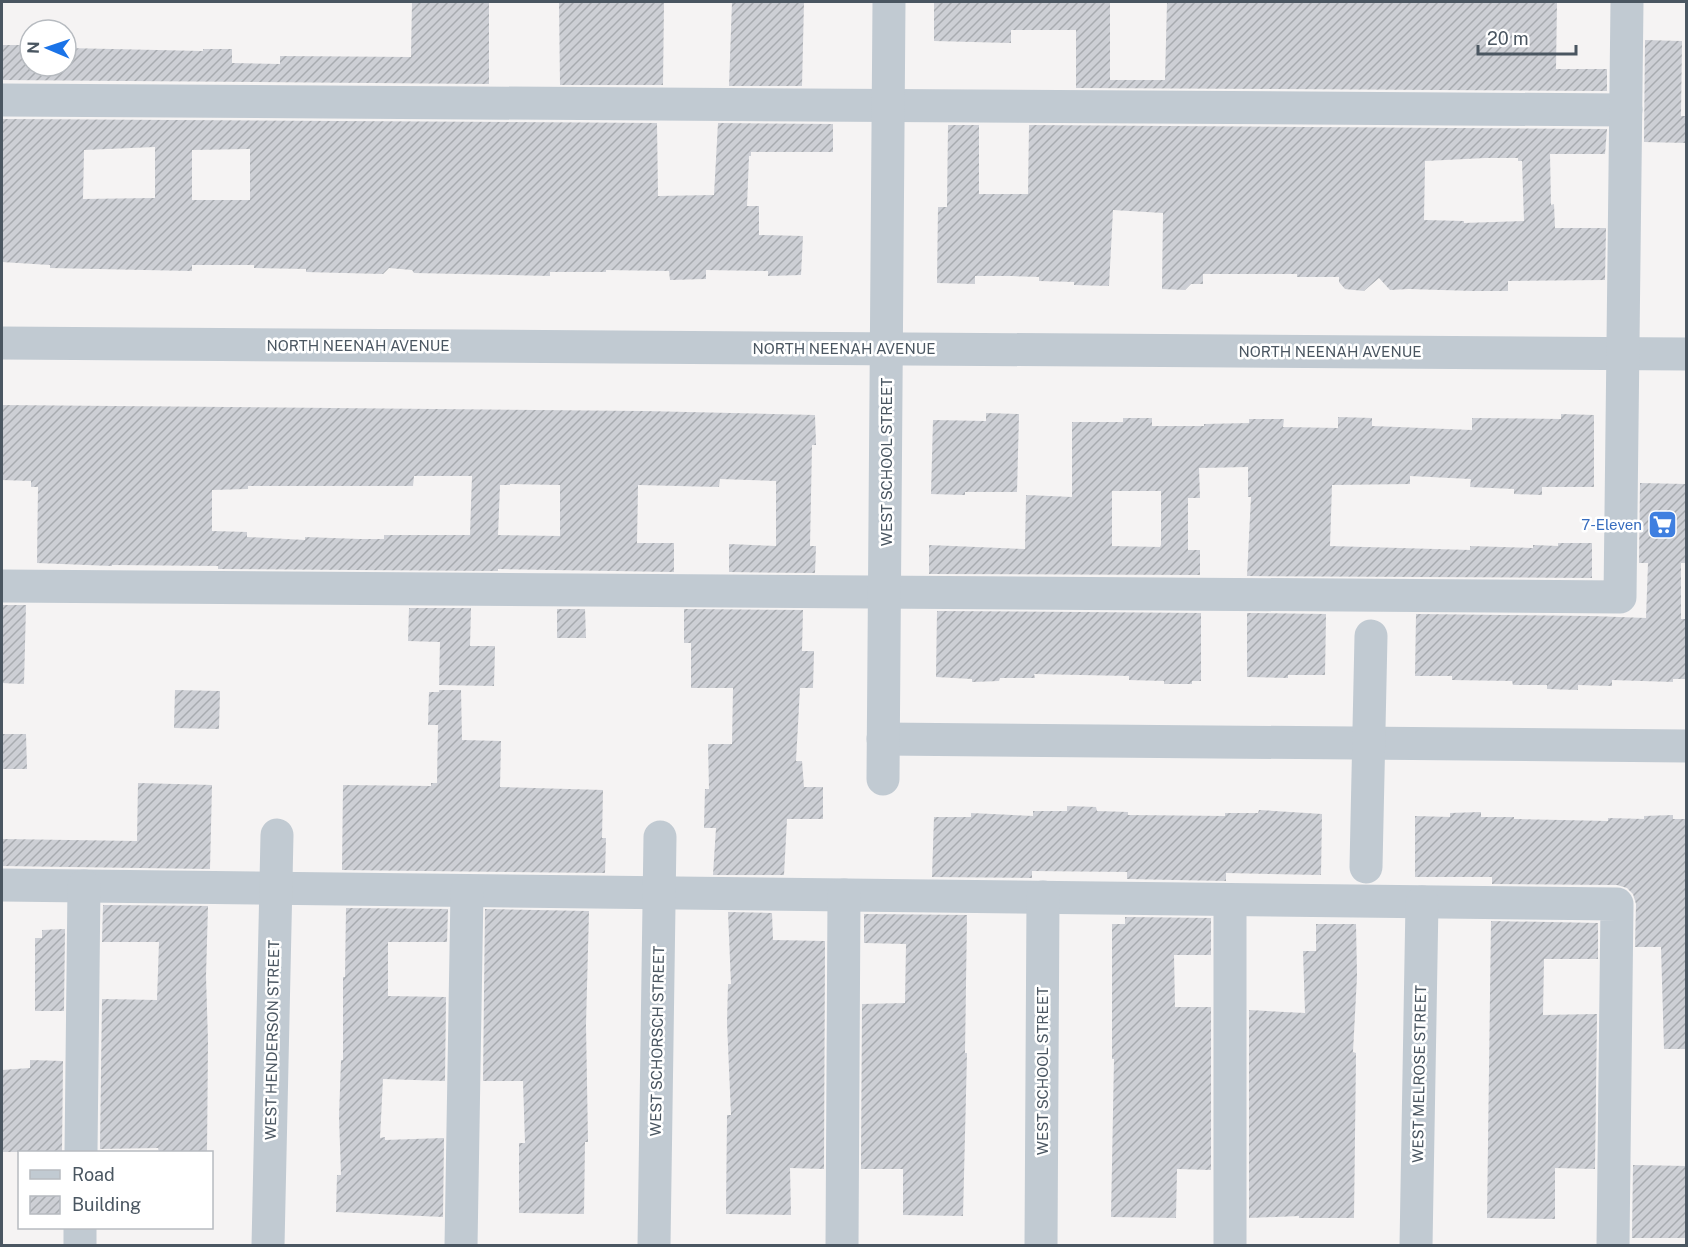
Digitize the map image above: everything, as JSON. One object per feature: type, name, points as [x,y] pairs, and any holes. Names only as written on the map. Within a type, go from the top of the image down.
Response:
[{"type":"street","name":"WEST SCHOOL STREET","points":[[883,780],[889,2]]},
{"type":"street","points":[[2,586],[1620,597],[1627,2]]},
{"type":"street","points":[[2,100],[1626,110]]},
{"type":"street","name":"NORTH NEENAH AVENUE","points":[[2,343],[1686,354]]},
{"type":"street","points":[[1366,867],[1371,636]]},
{"type":"street","points":[[883,739],[1686,746]]},
{"type":"street","name":"WEST HENDERSON STREET","points":[[268,1245],[277,835]]},
{"type":"street","name":"WEST SCHORSCH STREET","points":[[654,1245],[660,837]]},
{"type":"street","points":[[2,885],[1617,904],[1613,1245]]},
{"type":"street","points":[[81,1151],[84,886]]},
{"type":"street","points":[[461,1245],[466,891]]},
{"type":"street","points":[[842,1245],[844,895]]},
{"type":"street","name":"WEST SCHOOL STREET","points":[[1041,1245],[1043,897]]},
{"type":"street","points":[[1230,900],[1230,1245]]},
{"type":"street","name":"WEST MELROSE STREET","points":[[1416,1245],[1422,902]]},
{"type":"street","points":[[80,1229],[80,1245]]},
{"type":"building","points":[[412,2],[489,2],[489,84],[2,80],[2,45],[18,45],[18,78],[78,78],[78,48],[203,51],[203,49],[232,49],[232,63],[280,64],[280,56],[411,57]]},
{"type":"building","points":[[559,2],[664,2],[663,85],[560,85]]},
{"type":"building","points":[[732,2],[804,2],[802,86],[729,86]]},
{"type":"building","points":[[934,2],[1110,2],[1110,80],[1165,80],[1167,2],[1557,2],[1556,69],[1607,69],[1607,91],[1076,88],[1076,30],[1011,30],[1011,43],[934,41]]},
{"type":"building","points":[[1645,40],[1682,41],[1681,116],[1686,116],[1686,143],[1644,142]]},
{"type":"building","points":[[3,119],[657,123],[658,196],[714,195],[718,123],[833,124],[833,152],[751,152],[749,156],[747,206],[759,206],[759,235],[803,236],[801,275],[768,276],[768,271],[706,270],[706,279],[670,280],[669,271],[550,272],[550,276],[414,273],[412,270],[389,268],[383,274],[306,272],[306,269],[254,268],[254,265],[192,265],[192,271],[50,268],[50,265],[2,262]],"holes":[[[155,147],[155,198],[83,199],[84,150]],[[250,149],[250,200],[192,200],[192,150]]]},
{"type":"building","points":[[948,125],[979,125],[979,194],[1028,194],[1029,125],[1607,129],[1605,154],[1550,154],[1551,205],[1554,204],[1555,228],[1606,228],[1605,280],[1508,281],[1508,291],[1474,291],[1390,290],[1379,278],[1364,291],[1345,289],[1339,282],[1339,277],[1297,277],[1297,274],[1203,274],[1203,284],[1191,284],[1185,290],[1162,289],[1163,213],[1113,210],[1109,286],[1074,285],[1074,282],[1039,281],[1039,277],[1012,276],[975,276],[975,284],[937,283],[938,207],[947,207]],"holes":[[[1518,158],[1518,161],[1522,161],[1524,221],[1464,223],[1464,221],[1424,220],[1425,161]]]},
{"type":"building","points":[[2,405],[644,411],[815,415],[816,445],[812,445],[810,546],[816,546],[815,573],[729,572],[729,544],[776,546],[776,481],[720,479],[719,487],[638,485],[637,543],[674,543],[674,572],[498,569],[498,571],[218,569],[218,566],[37,563],[38,487],[31,487],[31,481],[2,480]],"holes":[[[414,476],[472,476],[470,535],[384,535],[384,539],[305,537],[305,540],[247,537],[247,532],[212,531],[212,490],[248,489],[248,486],[413,486]],[[500,485],[560,485],[560,536],[498,535]]]},
{"type":"building","points":[[986,413],[1019,414],[1017,492],[931,494],[933,420],[986,421]]},
{"type":"building","points":[[1561,414],[1594,415],[1594,487],[1542,487],[1542,495],[1514,494],[1514,489],[1470,487],[1471,479],[1410,476],[1410,484],[1332,485],[1330,546],[1470,550],[1470,546],[1533,548],[1533,545],[1558,546],[1558,543],[1592,543],[1592,578],[1247,576],[1251,497],[1248,497],[1248,467],[1199,468],[1200,498],[1188,498],[1188,550],[1200,550],[1200,575],[929,574],[929,545],[1025,549],[1026,495],[1072,497],[1072,422],[1123,422],[1123,418],[1152,418],[1152,426],[1204,426],[1204,424],[1249,423],[1249,419],[1284,419],[1283,427],[1338,428],[1338,417],[1372,418],[1372,426],[1472,430],[1472,418],[1561,419]],"holes":[[[1112,491],[1161,491],[1160,547],[1112,546]]]},
{"type":"building","points":[[1640,483],[1686,484],[1686,563],[1681,563],[1681,619],[1686,619],[1686,679],[1673,679],[1673,682],[1612,680],[1612,686],[1578,685],[1578,690],[1547,689],[1547,685],[1513,685],[1512,681],[1452,680],[1452,676],[1415,676],[1416,614],[1646,618],[1648,563],[1639,563]]},
{"type":"building","points":[[2,605],[26,605],[24,684],[2,683]]},
{"type":"building","points":[[409,608],[471,608],[470,646],[495,646],[494,686],[439,685],[440,642],[408,641]]},
{"type":"building","points":[[557,609],[585,609],[586,638],[557,638]]},
{"type":"building","points":[[684,609],[803,610],[802,651],[814,651],[813,688],[800,688],[796,761],[802,761],[804,787],[823,787],[823,819],[787,819],[784,875],[713,875],[716,828],[704,828],[705,789],[709,789],[708,744],[732,744],[733,688],[691,688],[691,643],[684,643]]},
{"type":"building","points":[[937,611],[1201,613],[1201,681],[1192,681],[1192,684],[1164,684],[1164,681],[1129,680],[1129,676],[1034,674],[1035,678],[1000,678],[999,681],[972,682],[972,679],[936,677]]},
{"type":"building","points":[[1247,613],[1326,614],[1325,675],[1288,675],[1288,678],[1247,677]]},
{"type":"building","points":[[175,690],[220,691],[219,729],[174,728]]},
{"type":"building","points":[[439,690],[461,690],[462,740],[501,741],[500,787],[603,790],[602,838],[606,838],[605,873],[342,870],[343,785],[431,786],[431,783],[437,783],[438,725],[428,725],[429,692],[439,692]]},
{"type":"building","points":[[2,734],[26,734],[27,769],[2,769]]},
{"type":"building","points":[[138,783],[212,785],[210,869],[2,866],[2,839],[137,841]]},
{"type":"building","points":[[1067,806],[1096,807],[1097,811],[1128,812],[1128,815],[1225,816],[1225,813],[1258,813],[1259,810],[1322,814],[1321,875],[1226,873],[1226,881],[1127,879],[1127,872],[1032,871],[1032,878],[932,877],[934,817],[971,817],[971,813],[1033,816],[1033,811],[1067,811]]},
{"type":"building","points":[[1481,812],[1481,817],[1514,817],[1514,819],[1608,821],[1608,818],[1644,819],[1644,816],[1673,815],[1673,819],[1686,819],[1686,1049],[1664,1049],[1661,947],[1635,947],[1636,904],[1633,894],[1627,888],[1617,885],[1492,884],[1492,877],[1415,877],[1415,816],[1450,817],[1450,813]]},
{"type":"building","points":[[103,905],[208,906],[207,1151],[159,1151],[158,1148],[100,1149],[102,999],[157,1000],[159,942],[102,942]]},
{"type":"building","points":[[346,908],[448,909],[447,942],[388,942],[388,996],[446,997],[445,1081],[383,1079],[380,1138],[385,1137],[385,1140],[444,1138],[443,1217],[336,1212],[337,1175],[341,1175],[339,1117],[341,1060],[343,1060]]},
{"type":"building","points":[[485,909],[589,911],[586,1025],[588,1142],[585,1142],[584,1214],[519,1213],[519,1143],[525,1143],[523,1081],[483,1081]]},
{"type":"building","points":[[728,912],[772,913],[773,940],[825,941],[824,1169],[790,1168],[791,1215],[726,1214],[727,1115],[731,1115],[727,1023],[728,984],[731,984]]},
{"type":"building","points":[[864,914],[967,915],[965,1053],[967,1053],[963,1216],[903,1215],[903,1169],[861,1169],[862,1004],[905,1003],[906,944],[864,943]]},
{"type":"building","points":[[1125,917],[1211,918],[1211,955],[1174,955],[1175,1007],[1211,1007],[1211,1170],[1177,1169],[1176,1218],[1111,1217],[1114,1059],[1112,1059],[1112,924],[1125,924]]},
{"type":"building","points":[[1491,921],[1598,923],[1598,959],[1544,959],[1543,1015],[1597,1014],[1595,1169],[1555,1168],[1555,1219],[1487,1218]]},
{"type":"building","points":[[1316,924],[1356,924],[1357,976],[1353,1052],[1356,1053],[1354,1218],[1299,1218],[1299,1216],[1249,1218],[1249,1010],[1305,1013],[1303,951],[1316,951]]},
{"type":"building","points":[[65,929],[64,1011],[35,1011],[35,938],[42,938],[42,930]]},
{"type":"building","points":[[30,1060],[63,1061],[62,1151],[2,1152],[2,1070],[30,1068]]},
{"type":"building","points":[[1633,1165],[1686,1166],[1686,1238],[1632,1238]]},
{"type":"place","name":"7-Eleven","points":[[1663,524]]}]
